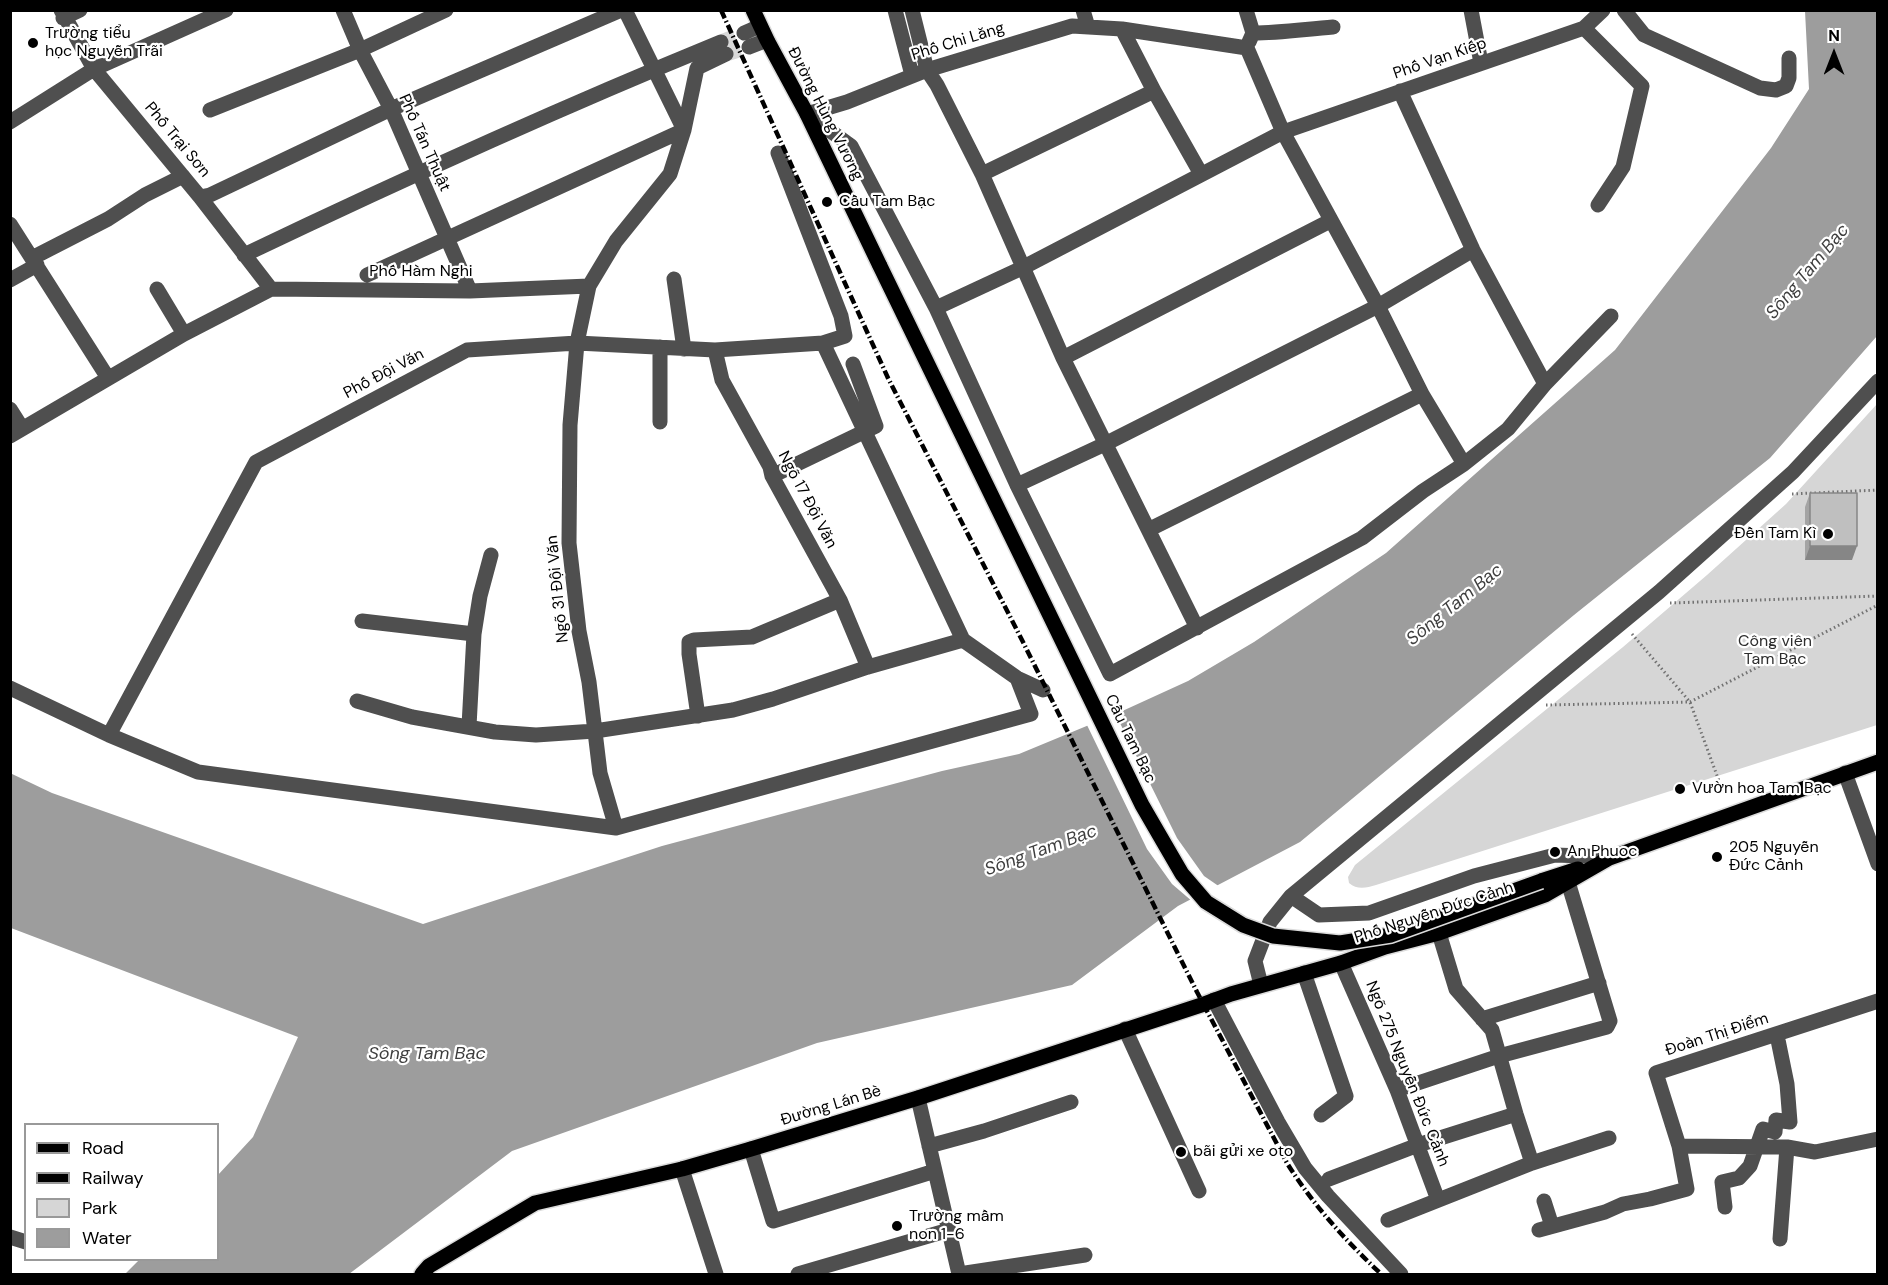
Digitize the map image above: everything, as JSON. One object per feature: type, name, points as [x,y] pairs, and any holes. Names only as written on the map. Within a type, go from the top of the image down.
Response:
[{"type":"main road","name":"Đường Hùng Vương","points":[[753,10],[807,114],[880,266]]},
{"type":"main road","name":"Cầu Tam Bạc","points":[[880,266],[1142,805],[1182,874],[1206,902],[1243,925],[1273,936],[1340,943],[1391,935],[1541,880]]},
{"type":"main road","name":"Phố Nguyễn Đức Cảnh","points":[[1541,880],[1611,858],[1878,762]]},
{"type":"main road","name":"Phố Nguyễn Đức Cảnh","points":[[1261,985],[1438,933],[1545,895],[1611,858]]},
{"type":"main road","name":"Đường Lán Bè","points":[[422,1275],[429,1266],[535,1203],[682,1169],[751,1149],[918,1098],[1261,985]]},
{"type":"street","points":[[62,14],[80,10]]},
{"type":"street","points":[[10,122],[94,69],[226,10]]},
{"type":"street","name":"Phố Tán Thuật","points":[[343,10],[360,50],[391,110],[470,291]]},
{"type":"street","points":[[210,110],[360,50],[446,10]]},
{"type":"street","points":[[200,197],[210,195],[391,110],[623,10],[684,130]]},
{"type":"street","points":[[895,10],[912,75]]},
{"type":"street","points":[[912,10],[927,70],[937,85],[982,174],[1064,358],[1197,627]]},
{"type":"street","points":[[1067,10],[1072,26]]},
{"type":"street","points":[[1083,10],[1088,27]]},
{"type":"street","points":[[1246,10],[1253,33],[1247,48],[1283,132],[1378,306],[1422,394],[1464,464]]},
{"type":"street","points":[[1471,10],[1481,63]]},
{"type":"street","name":"Phố Vạn Kiếp","points":[[936,308],[1022,268],[1283,132],[1584,28],[1603,10]]},
{"type":"street","points":[[1624,10],[1644,35],[1760,88],[1776,90],[1786,86],[1789,78],[1789,58]]},
{"type":"street","name":"Phố Trại Sơn","points":[[62,14],[94,69],[200,197],[271,290]]},
{"type":"street","name":"Phố Chi Lăng","points":[[807,114],[847,102],[927,70],[1072,26],[1122,29],[1247,48]]},
{"type":"street","points":[[1253,33],[1333,27]]},
{"type":"street","points":[[1584,28],[1642,86],[1623,167],[1598,205]]},
{"type":"street","points":[[1122,29],[1201,174]]},
{"type":"street","points":[[747,40],[763,33]]},
{"type":"street","points":[[244,255],[418,172],[654,69],[723,48],[697,68],[684,130],[670,174],[616,241],[589,286]]},
{"type":"street","points":[[982,174],[1154,91]]},
{"type":"street","points":[[1400,91],[1473,250],[1545,384]]},
{"type":"street","points":[[807,114],[850,146],[936,308],[1017,485],[1110,674],[1362,537],[1423,491],[1464,464],[1508,429],[1545,384],[1611,316]]},
{"type":"street","points":[[367,274],[684,130]]},
{"type":"street","name":"Phố Đội Văn","points":[[109,735],[256,462],[467,350],[577,343],[714,350],[823,343],[845,336],[841,316],[778,153]]},
{"type":"street","points":[[10,280],[35,262],[145,195],[183,176]]},
{"type":"street","points":[[1064,358],[1330,221]]},
{"type":"street","points":[[10,224],[108,378]]},
{"type":"street","points":[[1017,485],[1105,444],[1378,306],[1473,250]]},
{"type":"street","points":[[674,279],[684,349]]},
{"type":"street","name":"Phố Hàm Nghi","points":[[16,432],[183,334],[271,290],[470,291],[589,286]]},
{"type":"street","name":"Ngõ 31 Đội Văn","points":[[589,286],[577,343],[570,425],[569,543],[579,631],[589,682],[600,773],[616,828]]},
{"type":"street","points":[[157,289],[183,334]]},
{"type":"street","points":[[823,343],[963,640],[1017,678],[1043,690]]},
{"type":"street","points":[[660,347],[660,422]]},
{"type":"street","name":"Ngõ 17 Đội Văn","points":[[714,350],[722,380],[840,600],[868,667]]},
{"type":"street","points":[[772,476],[876,426],[854,363]]},
{"type":"street","points":[[1261,985],[1255,961],[1270,922],[1291,897],[1675,578],[1793,472],[1878,381]]},
{"type":"street","points":[[1150,529],[1422,394]]},
{"type":"street","points":[[10,409],[16,432]]},
{"type":"street","points":[[469,726],[474,634],[480,596],[491,555]]},
{"type":"street","points":[[698,716],[689,642],[752,637],[840,600]]},
{"type":"street","points":[[362,621],[474,634]]},
{"type":"street","points":[[357,701],[412,717],[495,732],[536,735],[595,731],[733,710],[868,667],[963,640]]},
{"type":"street","points":[[10,688],[109,735],[198,772],[616,828],[1031,714],[1017,678]]},
{"type":"street","points":[[1845,773],[1878,864]]},
{"type":"street","points":[[1291,897],[1319,915],[1369,913],[1474,876],[1555,855],[1611,858]]},
{"type":"street","points":[[1398,1090],[1498,1056],[1607,1027],[1610,1021],[1568,882]]},
{"type":"street","points":[[1438,933],[1456,989],[1492,1030],[1532,1163]]},
{"type":"street","name":"Ngõ 275 Nguyễn Đức Cảnh","points":[[1341,963],[1398,1090],[1438,1200]]},
{"type":"street","points":[[1304,973],[1346,1096],[1320,1115]]},
{"type":"street","points":[[1482,1019],[1599,983]]},
{"type":"street","points":[[1214,1000],[1272,1112],[1305,1168],[1401,1275]]},
{"type":"street","name":"Đoàn Thị Điểm","points":[[1544,1200],[1546,1228],[1605,1212],[1623,1204],[1687,1189],[1679,1146],[1656,1073],[1878,1001]]},
{"type":"street","points":[[1125,1029],[1199,1191]]},
{"type":"street","points":[[1725,1206],[1722,1182],[1739,1178],[1750,1166],[1763,1129],[1775,1132],[1776,1120],[1791,1122],[1787,1084],[1777,1035]]},
{"type":"street","points":[[918,1098],[959,1274],[1085,1255]]},
{"type":"street","points":[[929,1146],[984,1131],[1071,1102]]},
{"type":"street","points":[[1329,1179],[1418,1145],[1516,1114]]},
{"type":"street","points":[[1388,1220],[1532,1163],[1609,1138]]},
{"type":"street","points":[[1679,1146],[1787,1147],[1815,1152],[1878,1139]]},
{"type":"street","points":[[1780,1239],[1787,1147]]},
{"type":"street","points":[[751,1149],[773,1221],[935,1171]]},
{"type":"street","points":[[682,1169],[716,1275]]},
{"type":"street","points":[[798,1275],[949,1230]]},
{"type":"path","points":[[1788,494],[1878,490]]},
{"type":"path","points":[[1670,603],[1878,596]]},
{"type":"path","points":[[1545,705],[1690,702],[1878,605]]},
{"type":"path","points":[[1632,634],[1690,702],[1719,781]]},
{"type":"green space","name":"Công viên Tam Bạc","points":[[1877,404],[1877,725],[1376,885],[1362,888],[1349,883],[1348,877],[1355,865],[1623,647],[1786,504]]},
{"type":"water","name":"Sông Tam Bạc","points":[[1805,11],[1877,11],[1877,336],[1770,458],[1574,615],[1300,842],[1178,906],[1072,985],[817,1043],[512,1151],[349,1274],[125,1274],[138,1261],[219,1261],[219,1174],[253,1137],[298,1037],[11,928],[10,773],[52,793],[423,924],[662,846],[942,771],[1019,754],[1188,681],[1254,642],[1386,553],[1615,350],[1771,148],[1809,89]]},
{"type":"pier","points":[[1114,711],[1177,838],[1204,876],[1220,887],[1193,902],[1172,884],[1147,849],[1086,723]]},
{"type":"building","name":"Đền Tam Kì","points":[[1810,493],[1857,493],[1857,546],[1810,546]]},
{"type":"tunnel","points":[[721,42],[744,33]]},
{"type":"tunnel","points":[[726,54],[749,47]]},
{"type":"railway","points":[[721,10],[888,378],[1023,642],[1197,992],[1287,1163],[1331,1222],[1381,1274]]},
{"type":"place","name":"Trường tiểu học Nguyễn Trãi","points":[[33,43]]},
{"type":"place","name":"Cầu Tam Bạc","points":[[827,202]]},
{"type":"place","name":"Đền Tam Kì","points":[[1828,534]]},
{"type":"place","name":"Vườn hoa Tam Bạc","points":[[1680,789]]},
{"type":"place","name":"An Phuoc","points":[[1555,852]]},
{"type":"place","name":"205 Nguyễn Đức Cảnh","points":[[1717,857]]},
{"type":"place","name":"bãi gửi xe oto","points":[[1181,1152]]},
{"type":"place","name":"Trường mầm non 1-6","points":[[897,1226]]}]
